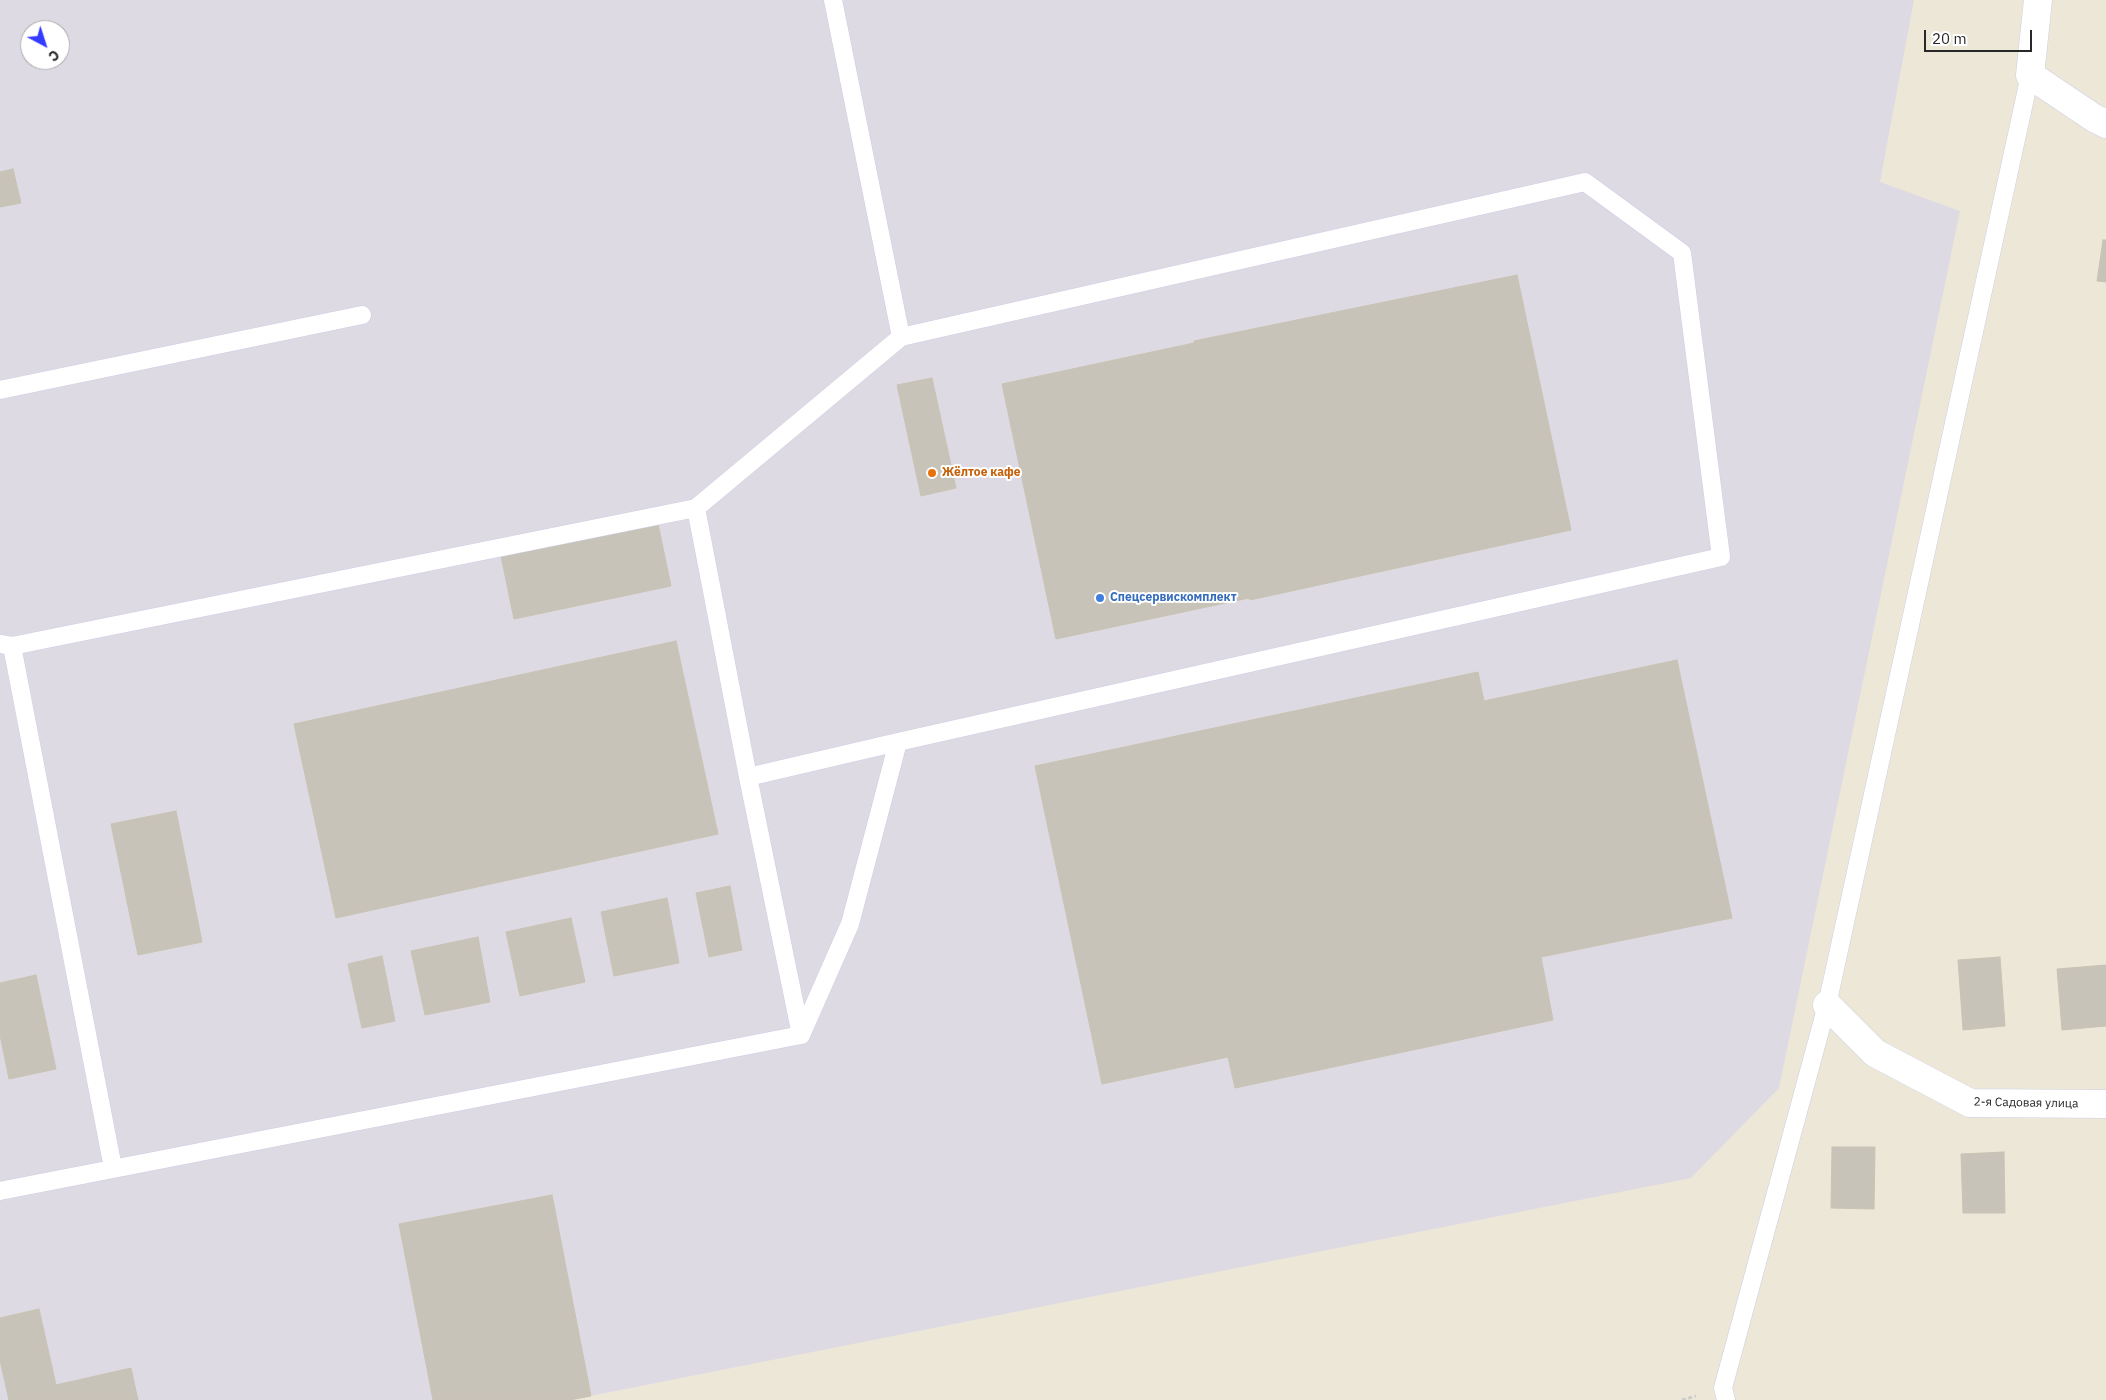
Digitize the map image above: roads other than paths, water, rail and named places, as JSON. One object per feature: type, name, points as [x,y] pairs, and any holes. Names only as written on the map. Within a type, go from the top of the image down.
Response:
[{"type":"street","points":[[2038,0],[2030,75],[2106,124]]},
{"type":"street","name":"2-я Садовая улица","points":[[1827,1005],[1875,1053],[1970,1102],[2106,1104]]},
{"type":"lane","points":[[833,0],[902,337]]},
{"type":"lane","points":[[1726,1400],[1723,1388],[1827,1005],[2030,75]]},
{"type":"lane","points":[[113,1168],[6,645],[696,508],[902,337],[1585,182],[1682,253],[1721,557],[748,777]]},
{"type":"lane","points":[[0,390],[362,315]]},
{"type":"lane","points":[[696,508],[748,777],[801,1035]]},
{"type":"lane","points":[[801,1035],[850,924],[898,742]]},
{"type":"lane","points":[[0,1190],[801,1035]]},
{"type":"place","name":"Жёлтое кафе","points":[[932,473]]},
{"type":"place","name":"Спецсервискомплект","points":[[1100,598]]}]
